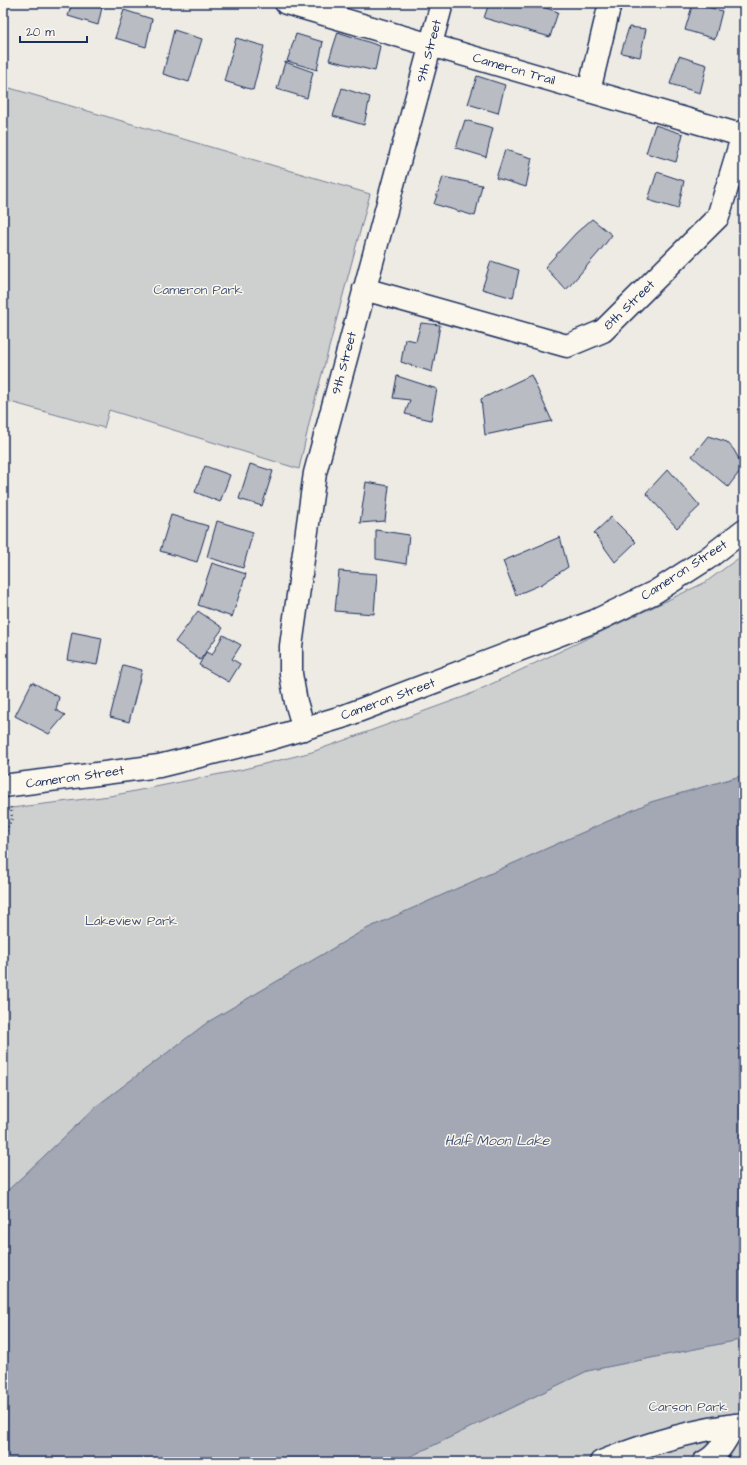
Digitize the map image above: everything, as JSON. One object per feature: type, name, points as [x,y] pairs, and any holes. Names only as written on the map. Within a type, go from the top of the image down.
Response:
[{"type":"street","name":"Cameron Trail","points":[[286,3],[588,91],[744,134]]},
{"type":"street","name":"9th Street","points":[[304,729],[296,702],[291,674],[291,646],[314,473],[442,3]]},
{"type":"street","points":[[588,91],[610,3]]},
{"type":"street","name":"8th Street","points":[[364,289],[567,346],[603,331],[718,216],[744,134]]},
{"type":"street","name":"Cameron Street","points":[[6,786],[159,766],[304,729],[342,717],[595,621],[655,592],[708,558],[744,530]]},
{"type":"street","points":[[618,1459],[677,1437],[739,1424]]},
{"type":"street","points":[[704,1462],[710,1459],[739,1424]]},
{"type":"path","points":[[3,838],[12,818],[6,786]]},
{"type":"green space","name":"Cameron Park","points":[[3,86],[370,194],[311,415],[299,469],[109,410],[104,428],[3,400]]},
{"type":"green space","name":"Lakeview Park","points":[[744,554],[744,775],[651,802],[364,930],[208,1022],[98,1105],[3,1195],[3,809],[110,796],[240,770],[312,752],[466,696],[706,582]]},
{"type":"green space","name":"Carson Park","points":[[744,1339],[744,1462],[399,1462],[587,1371]]},
{"type":"water","name":"Half Moon Lake","points":[[744,775],[744,1339],[587,1371],[399,1462],[3,1462],[3,1195],[98,1105],[208,1022],[364,930],[651,802]]},
{"type":"building","points":[[72,3],[103,3],[98,25],[68,16]]},
{"type":"building","points":[[489,3],[531,3],[558,12],[550,37],[484,18]]},
{"type":"building","points":[[693,3],[722,11],[715,39],[685,30]]},
{"type":"building","points":[[124,10],[152,19],[146,47],[115,38]]},
{"type":"building","points":[[629,27],[646,29],[640,57],[621,53]]},
{"type":"building","points":[[174,30],[202,39],[189,82],[163,74]]},
{"type":"building","points":[[338,32],[380,46],[375,71],[329,60]]},
{"type":"building","points":[[296,34],[323,42],[317,70],[287,61]]},
{"type":"building","points":[[236,38],[264,46],[253,90],[224,81]]},
{"type":"building","points":[[679,56],[707,65],[700,93],[670,84]]},
{"type":"building","points":[[285,62],[313,72],[307,98],[277,89]]},
{"type":"building","points":[[477,76],[505,85],[498,113],[468,104]]},
{"type":"building","points":[[342,88],[370,97],[364,125],[333,116]]},
{"type":"building","points":[[465,120],[493,128],[486,157],[456,148]]},
{"type":"building","points":[[655,125],[683,134],[676,162],[646,153]]},
{"type":"building","points":[[505,150],[532,158],[526,187],[496,178]]},
{"type":"building","points":[[657,172],[684,181],[678,209],[648,200]]},
{"type":"building","points":[[443,177],[482,185],[475,216],[434,204]]},
{"type":"building","points":[[592,219],[612,235],[566,290],[545,267],[576,233]]},
{"type":"building","points":[[491,261],[519,270],[513,298],[482,289]]},
{"type":"building","points":[[421,323],[440,325],[432,372],[401,362],[405,339],[416,341]]},
{"type":"building","points":[[531,375],[552,421],[485,435],[481,399]]},
{"type":"building","points":[[397,376],[437,389],[431,420],[405,414],[410,400],[393,398]]},
{"type":"building","points":[[708,436],[727,442],[734,450],[743,467],[728,487],[692,456]]},
{"type":"building","points":[[250,464],[273,471],[262,506],[239,499]]},
{"type":"building","points":[[205,466],[230,475],[220,502],[195,492]]},
{"type":"building","points":[[668,469],[700,506],[677,528],[646,493]]},
{"type":"building","points":[[366,482],[389,486],[385,521],[360,523]]},
{"type":"building","points":[[171,515],[208,526],[197,562],[160,551]]},
{"type":"building","points":[[611,517],[636,542],[615,562],[594,533]]},
{"type":"building","points":[[217,521],[253,532],[243,568],[207,557]]},
{"type":"building","points":[[376,530],[409,535],[406,564],[376,559]]},
{"type":"building","points":[[560,537],[568,567],[542,584],[516,595],[503,561]]},
{"type":"building","points":[[212,563],[246,574],[232,617],[198,605]]},
{"type":"building","points":[[339,571],[377,574],[374,614],[335,611]]},
{"type":"building","points":[[198,611],[223,628],[200,660],[175,642]]},
{"type":"building","points":[[72,632],[102,638],[97,665],[67,660]]},
{"type":"building","points":[[223,635],[241,645],[232,659],[240,664],[229,682],[199,665],[206,652],[212,655]]},
{"type":"building","points":[[123,665],[142,670],[129,722],[110,717]]},
{"type":"building","points":[[32,682],[59,697],[56,710],[65,715],[49,734],[15,716]]}]
